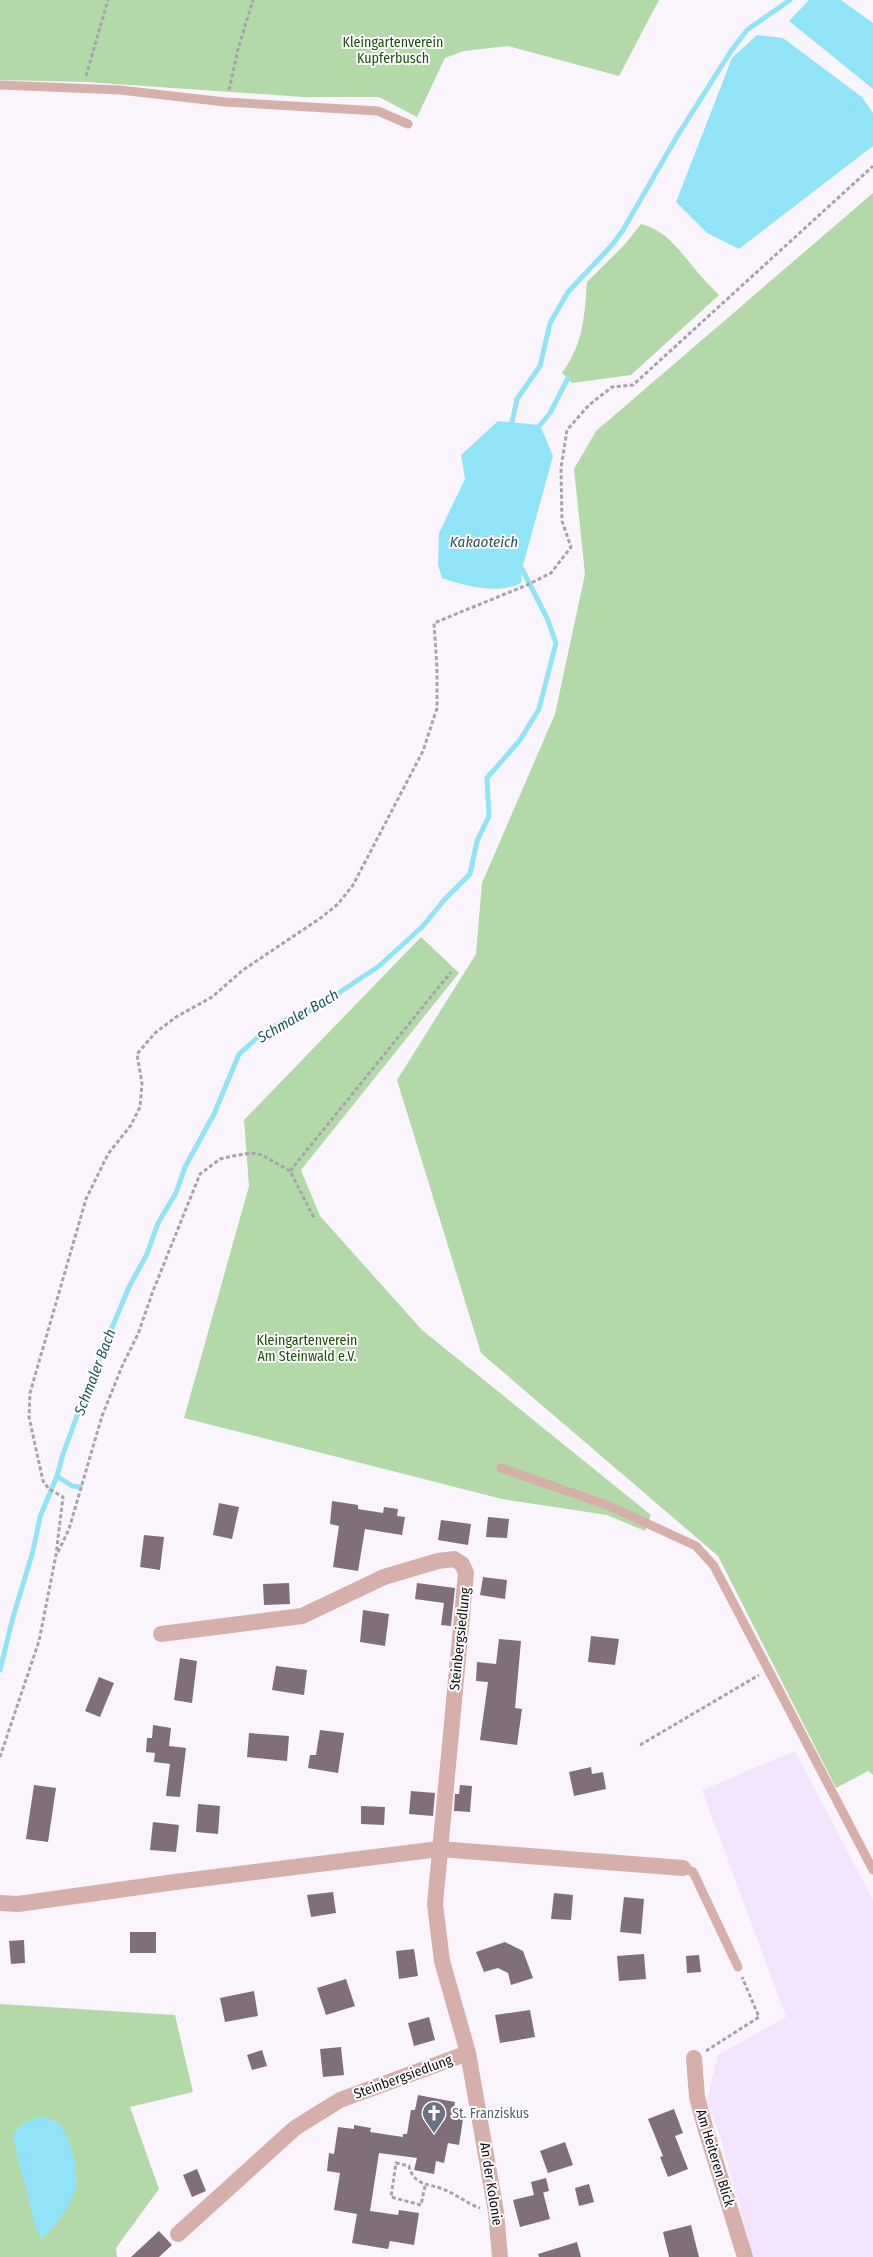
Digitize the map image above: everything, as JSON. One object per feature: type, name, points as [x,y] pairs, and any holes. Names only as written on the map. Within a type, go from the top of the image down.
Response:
[{"type":"street","name":"Steinbergsiedlung","points":[[160,1634],[302,1616],[384,1577],[438,1561],[454,1559],[462,1564],[466,1572],[435,1904],[442,1961],[468,2053],[340,2100],[325,2109],[295,2128],[178,2234]]},
{"type":"street","points":[[0,1903],[18,1904],[175,1882],[440,1849],[684,1868]]},
{"type":"street","name":"An der Kolonie","points":[[468,2053],[496,2212],[500,2257]]},
{"type":"street","name":"Am Heiteren Blick","points":[[694,2058],[697,2097],[704,2127],[745,2257]]},
{"type":"lane","points":[[0,85],[120,90],[224,102],[378,111],[408,124]]},
{"type":"lane","points":[[502,1468],[607,1505],[696,1546],[714,1566],[873,1870]]},
{"type":"lane","points":[[684,1868],[694,1872],[738,1967]]},
{"type":"path","points":[[82,89],[108,0]]},
{"type":"path","points":[[224,102],[252,0]]},
{"type":"path","points":[[0,1757],[39,1641],[56,1555],[63,1497],[49,1488],[43,1481],[29,1416],[30,1393],[86,1199],[108,1154],[131,1125],[140,1107],[142,1084],[137,1054],[155,1033],[176,1017],[212,997],[243,970],[322,917],[338,904],[353,885],[423,751],[436,708],[434,623],[551,573],[571,547],[562,521],[561,468],[567,430],[589,404],[612,387],[633,385],[873,166]]},
{"type":"path","points":[[290,1171],[451,972]]},
{"type":"path","points":[[56,1555],[69,1529],[102,1416],[138,1334],[152,1291],[200,1174],[220,1160],[251,1153],[262,1155],[290,1171],[315,1220]]},
{"type":"path","points":[[640,1745],[768,1669]]},
{"type":"path","points":[[694,2058],[759,2017],[738,1967]]},
{"type":"path","points":[[425,2186],[420,2205],[391,2197],[396,2163],[409,2166],[411,2174],[425,2186],[443,2189],[477,2207]]},
{"type":"shaded area","points":[[795,1751],[873,1900],[873,2257],[753,2257],[720,2135],[706,2102],[718,2055],[786,2017],[702,1790]]},
{"type":"green space","name":"Kleingartenverein Kupferbusch","points":[[0,0],[659,0],[619,76],[508,46],[464,51],[445,58],[417,117],[379,97],[304,97],[86,82],[0,80]]},
{"type":"green space","points":[[873,193],[873,1775],[868,1771],[836,1788],[718,1556],[481,1353],[397,1080],[476,954],[482,883],[555,714],[585,574],[574,469],[596,431]]},
{"type":"green space","points":[[641,224],[665,236],[719,295],[631,375],[572,383],[562,373],[579,340],[584,318],[587,282],[626,243]]},
{"type":"green space","name":"Kleingartenverein Am Steinwald e.V.","points":[[421,937],[459,973],[301,1170],[320,1216],[422,1330],[651,1515],[645,1531],[607,1515],[502,1499],[184,1418],[249,1186],[244,1120]]},
{"type":"green space","points":[[0,2004],[175,2015],[193,2092],[130,2107],[159,2189],[116,2248],[117,2257],[0,2257]]},
{"type":"water","points":[[809,0],[841,0],[873,23],[873,89],[789,21]]},
{"type":"water","points":[[757,35],[783,38],[862,97],[873,113],[873,146],[739,249],[707,233],[676,202],[732,58]]},
{"type":"water","name":"Kakaoteich","points":[[498,421],[540,425],[553,456],[522,569],[521,583],[512,587],[492,589],[461,584],[442,578],[438,565],[439,533],[465,479],[461,455]]},
{"type":"water","points":[[38,2116],[53,2120],[59,2125],[69,2140],[75,2161],[77,2180],[74,2194],[67,2208],[52,2229],[42,2239],[32,2216],[13,2133],[22,2124]]},
{"type":"building","points":[[332,1501],[358,1505],[358,1509],[383,1513],[384,1507],[398,1509],[397,1516],[405,1517],[402,1535],[365,1529],[358,1571],[333,1567],[339,1526],[330,1524]]},
{"type":"building","points":[[219,1503],[239,1507],[232,1539],[213,1535]]},
{"type":"building","points":[[488,1517],[509,1519],[507,1538],[486,1537]]},
{"type":"building","points":[[441,1520],[471,1524],[468,1545],[438,1540]]},
{"type":"building","points":[[144,1535],[164,1537],[160,1570],[140,1567]]},
{"type":"building","points":[[483,1577],[507,1580],[505,1599],[480,1595]]},
{"type":"building","points":[[289,1583],[290,1604],[264,1605],[263,1584]]},
{"type":"building","points":[[417,1583],[455,1588],[451,1626],[441,1625],[444,1603],[415,1599]]},
{"type":"building","points":[[363,1610],[389,1614],[385,1646],[360,1642]]},
{"type":"building","points":[[591,1636],[619,1639],[615,1665],[588,1662]]},
{"type":"building","points":[[499,1639],[521,1641],[515,1708],[522,1709],[517,1745],[480,1740],[488,1682],[476,1681],[477,1662],[496,1664]]},
{"type":"building","points":[[180,1658],[197,1661],[192,1703],[174,1700]]},
{"type":"building","points":[[276,1666],[307,1670],[304,1695],[272,1690]]},
{"type":"building","points":[[99,1677],[114,1683],[100,1717],[85,1711]]},
{"type":"building","points":[[153,1725],[171,1728],[169,1746],[186,1748],[180,1797],[166,1796],[170,1764],[154,1762],[155,1753],[146,1752],[147,1738],[152,1738]]},
{"type":"building","points":[[320,1730],[344,1733],[338,1773],[308,1768],[310,1755],[316,1755]]},
{"type":"building","points":[[249,1733],[289,1736],[287,1761],[247,1757]]},
{"type":"building","points":[[591,1767],[592,1774],[603,1772],[606,1789],[574,1796],[569,1772]]},
{"type":"building","points":[[34,1785],[56,1788],[48,1842],[26,1839]]},
{"type":"building","points":[[460,1785],[472,1786],[470,1812],[454,1811],[455,1794],[459,1794]]},
{"type":"building","points":[[411,1791],[435,1793],[433,1816],[409,1814]]},
{"type":"building","points":[[198,1804],[220,1806],[218,1834],[196,1832]]},
{"type":"building","points":[[361,1806],[385,1807],[384,1825],[361,1824]]},
{"type":"building","points":[[153,1822],[179,1825],[176,1852],[150,1850]]},
{"type":"building","points":[[333,1892],[336,1913],[311,1917],[307,1895]]},
{"type":"building","points":[[554,1893],[573,1895],[571,1920],[551,1919]]},
{"type":"building","points":[[624,1897],[644,1899],[641,1934],[620,1932]]},
{"type":"building","points":[[130,1932],[156,1932],[156,1953],[130,1953]]},
{"type":"building","points":[[24,1940],[25,1963],[11,1964],[9,1941]]},
{"type":"building","points":[[505,1942],[523,1951],[533,1978],[511,1985],[508,1973],[498,1968],[484,1972],[476,1952]]},
{"type":"building","points":[[414,1949],[418,1976],[399,1979],[396,1951]]},
{"type":"building","points":[[644,1954],[646,1979],[619,1981],[617,1956]]},
{"type":"building","points":[[699,1955],[701,1972],[687,1973],[686,1956]]},
{"type":"building","points":[[346,1979],[355,2006],[326,2015],[317,1988]]},
{"type":"building","points":[[254,1991],[258,2016],[225,2022],[220,1998]]},
{"type":"building","points":[[530,2010],[535,2037],[500,2043],[495,2015]]},
{"type":"building","points":[[429,2017],[435,2040],[414,2046],[408,2023]]},
{"type":"building","points":[[341,2047],[344,2075],[323,2077],[320,2049]]},
{"type":"building","points":[[262,2050],[267,2066],[252,2070],[247,2055]]},
{"type":"building","points":[[418,2095],[455,2102],[452,2117],[463,2119],[459,2145],[448,2143],[444,2163],[436,2161],[434,2174],[414,2170],[417,2158],[379,2153],[370,2211],[398,2215],[399,2210],[419,2213],[414,2245],[390,2241],[388,2249],[352,2243],[357,2214],[334,2210],[340,2173],[327,2171],[329,2153],[334,2154],[338,2127],[354,2129],[354,2125],[371,2128],[370,2132],[403,2137],[403,2134],[407,2134],[411,2110],[415,2110]]},
{"type":"building","points":[[674,2109],[683,2133],[675,2136],[688,2169],[668,2177],[660,2157],[663,2156],[648,2119]]},
{"type":"building","points":[[565,2142],[573,2165],[548,2173],[540,2151]]},
{"type":"building","points":[[197,2169],[206,2191],[192,2197],[183,2175]]},
{"type":"building","points":[[546,2178],[549,2191],[543,2192],[550,2219],[520,2227],[513,2200],[534,2195],[531,2182]]},
{"type":"building","points":[[589,2184],[594,2202],[579,2206],[575,2188]]},
{"type":"building","points":[[691,2225],[699,2257],[669,2257],[663,2232]]},
{"type":"building","points":[[159,2231],[172,2245],[159,2257],[131,2257]]},
{"type":"building","points":[[577,2242],[581,2257],[539,2257],[538,2254]]},
{"type":"waterway","points":[[512,422],[517,399],[540,366],[550,323],[568,292],[612,245],[623,230],[676,138],[731,51],[747,30],[790,0]]},
{"type":"waterway","points":[[540,425],[550,413],[568,378]]},
{"type":"waterway","name":"Schmaler Bach","points":[[0,1670],[13,1617],[33,1551],[40,1517],[57,1476],[89,1383],[129,1287],[147,1254],[158,1223],[176,1193],[185,1167],[214,1114],[239,1054],[258,1037],[283,1021],[316,1008],[379,966],[422,927],[445,899],[470,874],[477,841],[489,816],[487,778],[520,740],[539,709],[556,643],[547,618],[522,569]]},
{"type":"waterway","name":"Schmaler Bach","points":[[57,1476],[72,1486],[80,1487]]},
{"type":"place","name":"St. Franziskus","points":[[434,2134]]}]
